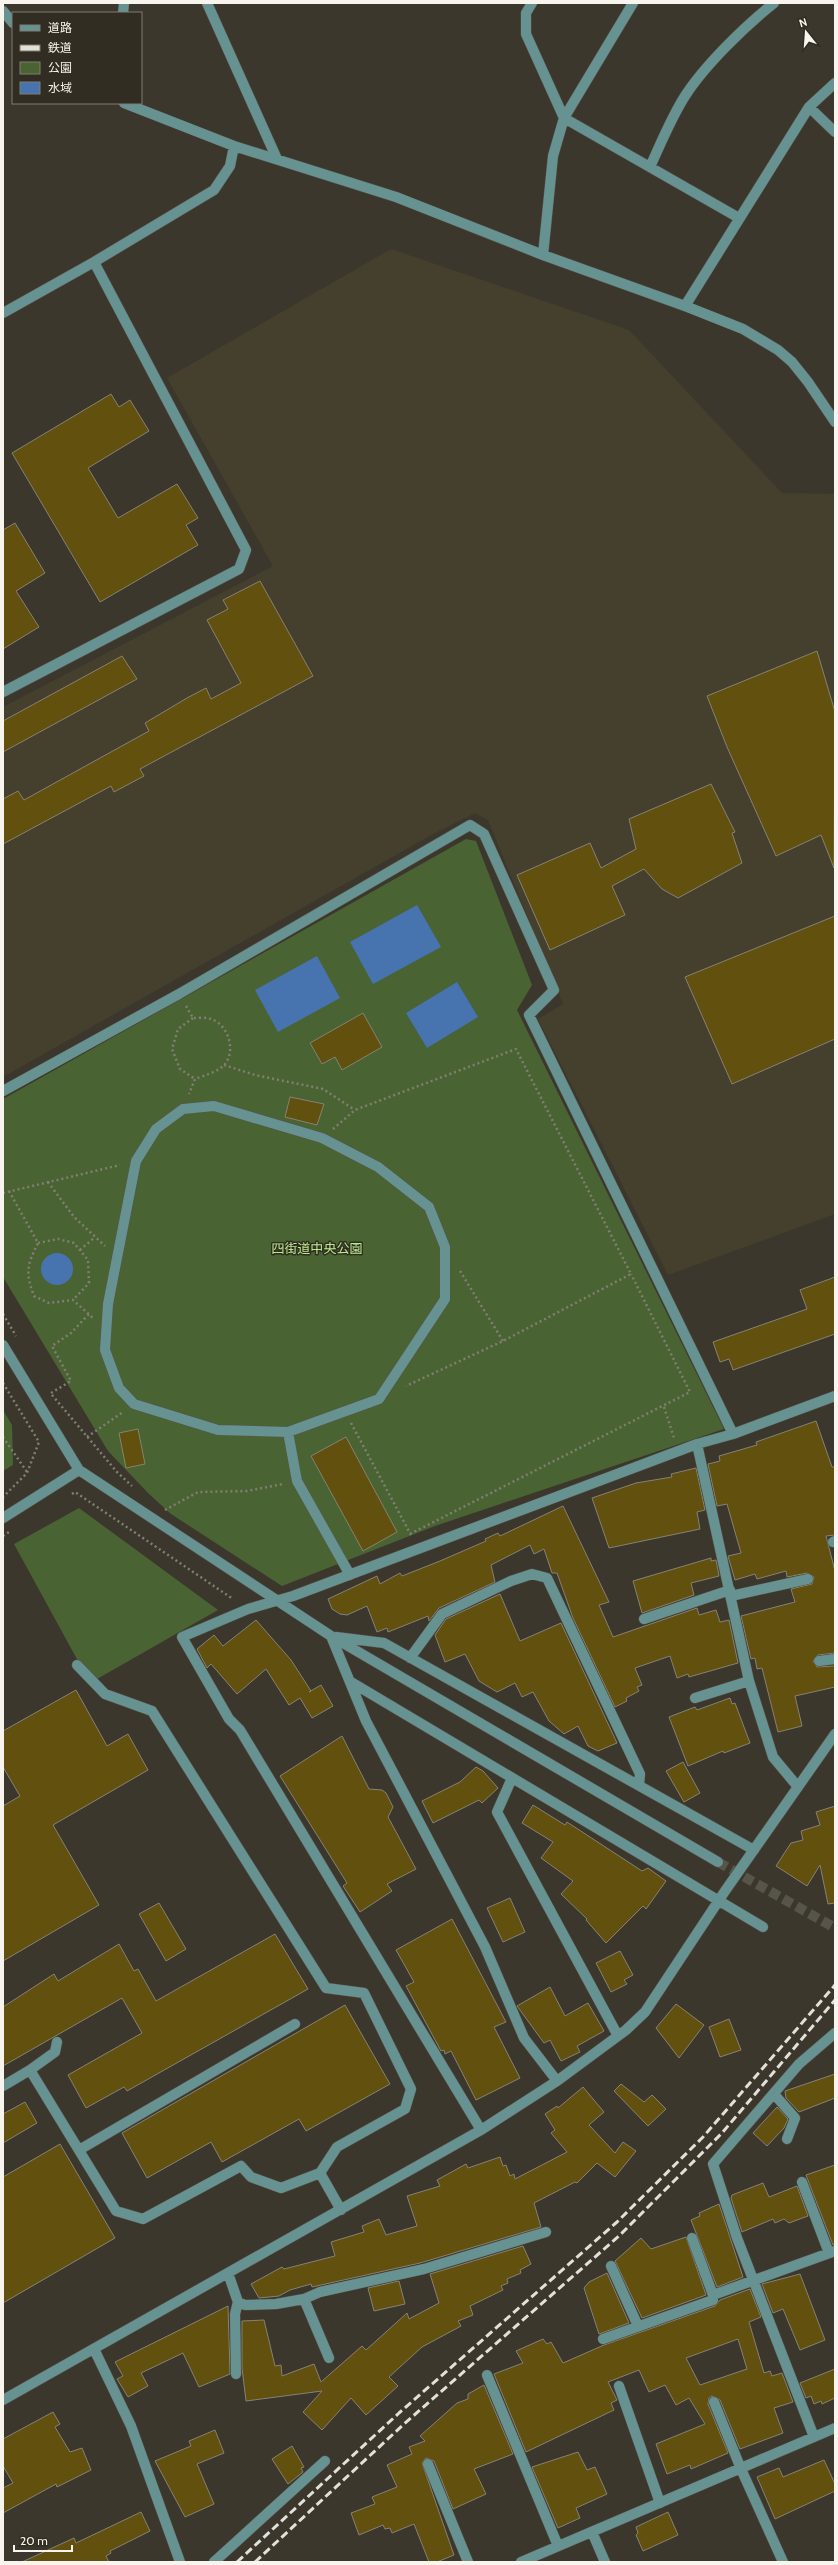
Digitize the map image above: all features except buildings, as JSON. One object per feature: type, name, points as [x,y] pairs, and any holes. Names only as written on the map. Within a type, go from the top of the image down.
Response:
[{"type":"street","points":[[207,3],[277,159]]},
{"type":"street","points":[[532,3],[526,14],[526,34],[564,118],[739,218]]},
{"type":"street","points":[[543,255],[553,156],[564,118],[633,3]]},
{"type":"street","points":[[650,167],[668,126],[686,95],[736,37],[767,5]]},
{"type":"street","points":[[3,11],[12,22]]},
{"type":"street","points":[[685,306],[809,107],[835,83]]},
{"type":"street","points":[[127,104],[234,146],[396,197],[543,255],[685,306],[743,329],[778,350],[808,382],[835,422]]},
{"type":"street","points":[[809,107],[835,132]]},
{"type":"street","points":[[3,313],[94,262],[214,190],[230,166],[234,146]]},
{"type":"street","points":[[3,692],[239,569],[246,550],[94,262]]},
{"type":"street","points":[[3,1091],[179,994],[470,825],[484,834],[554,990],[529,1015],[733,1434]]},
{"type":"street","points":[[214,1106],[322,1138],[378,1167],[429,1207],[445,1247],[445,1299],[379,1398],[345,1412],[288,1432],[218,1430],[134,1404],[118,1388],[105,1350],[108,1304],[136,1161],[156,1129],[183,1110],[214,1106]]},
{"type":"street","points":[[3,1345],[79,1470],[332,1636],[718,1862]]},
{"type":"street","points":[[481,2130],[240,1730],[229,1718],[182,1637],[248,1609],[280,1601],[696,1444],[733,1434],[835,1396]]},
{"type":"street","points":[[288,1432],[297,1481],[350,1574]]},
{"type":"street","points":[[696,1444],[749,1681],[773,1757],[798,1787]]},
{"type":"street","points":[[3,1518],[79,1470]]},
{"type":"street","points":[[410,1658],[442,1614],[511,1581],[532,1574],[547,1578],[640,1774],[639,1785]]},
{"type":"street","points":[[644,1619],[730,1593],[808,1579]]},
{"type":"street","points":[[332,1636],[384,1643],[754,1850]]},
{"type":"street","points":[[332,1636],[366,1721],[485,1947],[524,2038],[557,2081]]},
{"type":"street","points":[[819,1661],[835,1659]]},
{"type":"street","points":[[30,2070],[116,2211],[143,2219],[242,2166],[252,2177],[281,2188],[320,2173],[337,2147],[405,2110],[411,2089],[364,1993],[326,1988],[152,1711],[104,1694],[77,1665]]},
{"type":"street","points":[[695,1698],[749,1681]]},
{"type":"street","points":[[351,1682],[718,1902],[763,1927]]},
{"type":"street","points":[[3,2400],[481,2130],[557,2081],[618,2036],[645,2012],[718,1902],[833,1739]]},
{"type":"street","points":[[512,1778],[497,1812],[618,2036]]},
{"type":"street","points":[[79,2150],[295,2024]]},
{"type":"street","points":[[814,2437],[756,2281],[737,2238],[713,2164],[799,2064],[835,2033]]},
{"type":"street","points":[[3,2086],[30,2070],[55,2052],[56,2042]]},
{"type":"street","points":[[774,2094],[796,2118],[787,2139]]},
{"type":"street","points":[[320,2173],[341,2210]]},
{"type":"street","points":[[713,2295],[756,2281],[832,2252],[802,2182]]},
{"type":"street","points":[[238,2302],[245,2305],[276,2304],[304,2299],[320,2292],[424,2269],[546,2232]]},
{"type":"street","points":[[603,2339],[713,2300],[713,2295],[692,2238]]},
{"type":"street","points":[[611,2266],[638,2326]]},
{"type":"street","points":[[228,2273],[238,2302],[235,2314],[236,2374]]},
{"type":"street","points":[[304,2299],[329,2358]]},
{"type":"street","points":[[94,2349],[131,2426],[180,2562]]},
{"type":"street","points":[[487,2375],[558,2546]]},
{"type":"street","points":[[619,2386],[660,2503]]},
{"type":"street","points":[[714,2402],[741,2469],[783,2562]]},
{"type":"street","points":[[521,2562],[835,2428]]},
{"type":"street","points":[[214,2562],[325,2461]]},
{"type":"street","points":[[428,2464],[468,2562]]},
{"type":"street","points":[[592,2532],[605,2562]]},
{"type":"path","points":[[179,994],[193,1018]]},
{"type":"path","points":[[183,1110],[195,1079],[215,1071],[227,1062],[231,1047],[226,1032],[212,1019],[193,1018],[178,1029],[172,1049],[180,1069],[195,1079]]},
{"type":"path","points":[[322,1138],[355,1110],[516,1049],[632,1274],[690,1392],[664,1407],[410,1534]]},
{"type":"path","points":[[223,1065],[255,1075],[324,1089],[355,1110]]},
{"type":"path","points":[[3,1193],[136,1161]]},
{"type":"path","points":[[48,1182],[74,1217],[116,1258]]},
{"type":"path","points":[[9,1191],[38,1243]]},
{"type":"path","points":[[80,1250],[95,1237]]},
{"type":"path","points":[[58,1239],[74,1243],[88,1260],[88,1283],[74,1300],[49,1303],[34,1296],[28,1280],[28,1263],[38,1243],[58,1239]]},
{"type":"path","points":[[445,1247],[503,1341]]},
{"type":"path","points":[[379,1398],[503,1341],[632,1274]]},
{"type":"path","points":[[74,1300],[106,1330]]},
{"type":"path","points":[[3,1314],[19,1341]]},
{"type":"path","points":[[51,1394],[71,1381],[52,1346],[71,1333],[89,1314]]},
{"type":"path","points":[[3,1383],[39,1442],[27,1473],[3,1498]]},
{"type":"path","points":[[47,1387],[51,1394],[87,1437],[133,1487]]},
{"type":"path","points":[[87,1437],[134,1404]]},
{"type":"path","points":[[664,1407],[678,1451]]},
{"type":"path","points":[[345,1412],[410,1534],[413,1551]]},
{"type":"path","points":[[3,1437],[27,1473]]},
{"type":"path","points":[[165,1516],[161,1512],[198,1492],[247,1491],[297,1481]]},
{"type":"path","points":[[68,1496],[75,1492],[248,1609]]},
{"type":"path","points":[[3,1536],[16,1528]]},
{"type":"shaded area","points":[[391,249],[629,330],[782,493],[835,494],[835,1214],[668,1275],[538,1019],[563,1004],[488,820],[475,813],[433,834],[3,1077],[3,707],[273,566],[167,378]]},
{"type":"green space","name":"四街道中央公園","points":[[466,839],[476,841],[532,985],[517,1010],[724,1429],[435,1526],[282,1586],[171,1514],[149,1494],[108,1451],[3,1277],[3,1099]]},
{"type":"green space","points":[[3,1410],[12,1425],[13,1465],[3,1471]]},
{"type":"green space","points":[[79,1508],[218,1610],[90,1683],[14,1544]]},
{"type":"water","points":[[417,905],[441,947],[373,984],[350,942]]},
{"type":"water","points":[[317,956],[340,998],[278,1032],[255,990]]},
{"type":"water","points":[[457,982],[478,1017],[427,1048],[406,1013]]},
{"type":"water","points":[[57,1253],[66,1256],[70,1260],[73,1269],[70,1278],[66,1282],[57,1285],[48,1282],[44,1278],[41,1269],[44,1260],[48,1256]]},
{"type":"tunnel","points":[[718,1862],[835,1928]]},
{"type":"railway","points":[[237,2562],[399,2413],[617,2222],[703,2137],[835,1985]]},
{"type":"railway","points":[[255,2562],[404,2424],[619,2236],[722,2133],[835,2000]]}]
